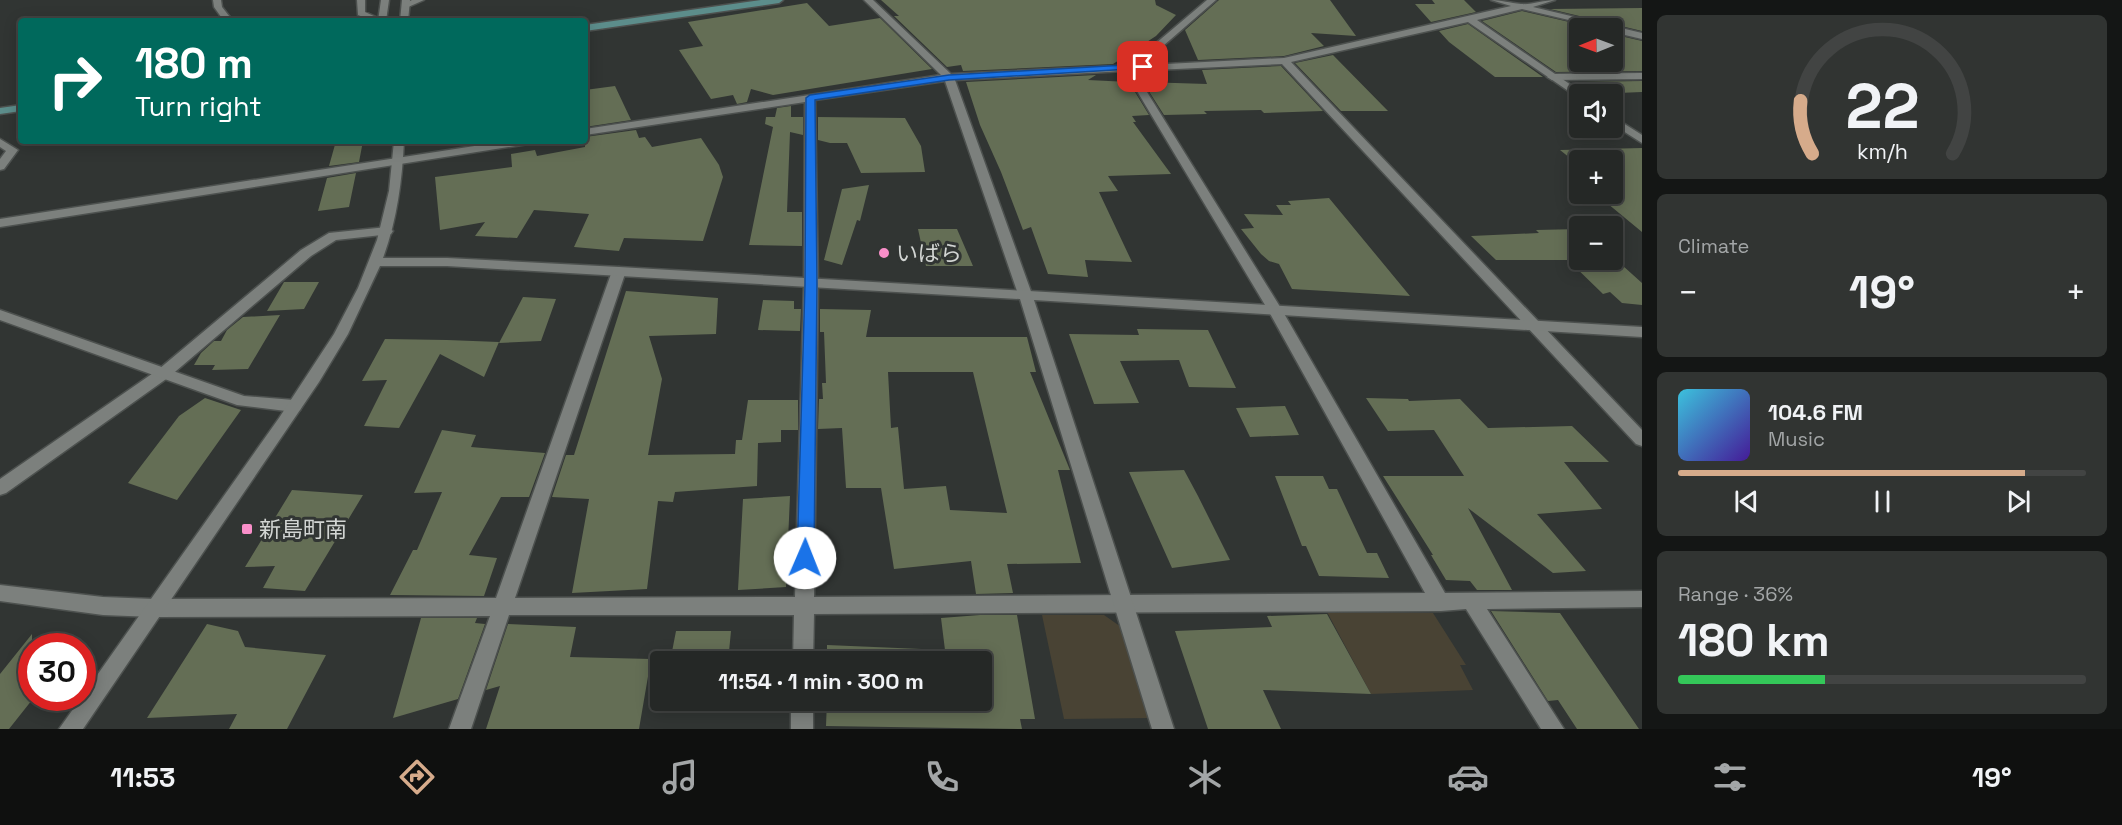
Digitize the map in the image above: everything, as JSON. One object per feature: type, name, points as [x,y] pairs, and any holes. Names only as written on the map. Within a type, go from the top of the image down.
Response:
[{"type":"main road","points":[[588,20],[730,0]]},
{"type":"main road","points":[[588,28],[779,0]]},
{"type":"main road","points":[[0,102],[18,99]]},
{"type":"main road","points":[[0,111],[18,108]]},
{"type":"street","points":[[217,0],[218,7],[227,18]]},
{"type":"street","points":[[361,0],[361,13],[374,18]]},
{"type":"street","points":[[383,18],[386,0]]},
{"type":"street","points":[[404,18],[406,3],[420,0]]},
{"type":"street","points":[[868,0],[949,77],[1026,297],[1163,729]]},
{"type":"street","points":[[1143,67],[1142,61],[1145,57],[1212,0]]},
{"type":"street","points":[[1496,0],[1569,18]]},
{"type":"street","points":[[588,132],[949,77],[1284,61],[1551,0]]},
{"type":"street","points":[[1470,19],[1569,89]]},
{"type":"street","points":[[1623,32],[1642,36]]},
{"type":"street","points":[[1284,61],[1642,440]]},
{"type":"street","points":[[1127,67],[1275,310],[1441,603]]},
{"type":"street","points":[[1552,77],[1642,76]]},
{"type":"street","points":[[803,651],[811,284],[810,98]]},
{"type":"street","points":[[1623,127],[1642,140]]},
{"type":"street","points":[[0,142],[12,150],[0,167]]},
{"type":"street","points":[[70,729],[294,406],[342,329],[376,262],[387,231],[397,187],[399,144]]},
{"type":"street","points":[[0,223],[509,144]]},
{"type":"street","points":[[0,488],[164,373],[306,254],[333,236],[387,231]]},
{"type":"street","points":[[376,262],[447,262],[1642,332]]},
{"type":"street","points":[[460,729],[619,272]]},
{"type":"street","points":[[0,315],[243,401],[294,406]]},
{"type":"street","points":[[0,593],[103,606],[154,608],[1124,605],[1642,600]]},
{"type":"street","points":[[1472,602],[1553,729]]},
{"type":"street","points":[[801,729],[802,711]]},
{"type":"shaded area","points":[[1327,612],[1433,613],[1466,665],[1460,665],[1473,690],[1371,694]]},
{"type":"shaded area","points":[[1042,615],[1104,615],[1124,629],[1151,718],[1064,719]]},
{"type":"building","points":[[881,0],[1155,0],[1156,5],[1176,15],[1156,36],[1113,64],[963,71],[961,65],[947,67],[894,16],[899,16]]},
{"type":"building","points":[[1219,0],[1330,0],[1356,36],[1311,33],[1324,46],[1284,56],[1198,60],[1185,30]]},
{"type":"building","points":[[1432,0],[1464,0],[1476,12],[1431,22],[1415,4],[1435,4]]},
{"type":"building","points":[[807,3],[829,26],[880,18],[932,69],[773,95],[751,89],[747,102],[737,104],[733,95],[711,99],[679,50],[703,46],[688,22]]},
{"type":"building","points":[[1642,8],[1642,31],[1623,26],[1623,18],[1588,18],[1550,9]]},
{"type":"building","points":[[1522,11],[1569,22],[1569,72],[1556,72],[1482,21]]},
{"type":"building","points":[[1468,24],[1543,77],[1495,77],[1449,42],[1439,31]]},
{"type":"building","points":[[1623,37],[1642,41],[1642,71],[1623,71]]},
{"type":"building","points":[[1333,55],[1388,111],[1341,111],[1295,63]]},
{"type":"building","points":[[1281,66],[1323,111],[1264,113],[1261,110],[1204,111],[1207,114],[1164,115],[1143,82],[1207,84],[1202,70]]},
{"type":"building","points":[[1096,75],[1088,80],[1129,82],[1149,115],[1132,116],[1136,122],[1133,122],[1171,174],[1108,176],[1118,191],[1099,192],[1132,262],[1085,260],[1088,277],[1048,274],[1031,227],[1023,230],[980,125],[966,82]]},
{"type":"building","points":[[1642,81],[1642,92],[1623,93],[1623,84],[1581,84],[1578,82]]},
{"type":"building","points":[[615,86],[631,120],[588,127],[588,90]]},
{"type":"building","points":[[791,106],[791,117],[803,117],[803,135],[790,132],[787,212],[802,212],[802,246],[749,245],[773,127],[765,124],[766,117],[775,117],[777,108]]},
{"type":"building","points":[[818,117],[905,118],[921,146],[925,172],[861,173],[847,143],[818,140]]},
{"type":"building","points":[[636,130],[639,138],[645,137],[652,147],[701,138],[719,165],[723,177],[703,241],[624,238],[619,251],[574,247],[589,214],[534,210],[517,238],[475,236],[485,222],[440,230],[435,177],[512,167],[511,154],[535,150],[537,156],[585,147],[585,144],[588,144],[588,137]]},
{"type":"building","points":[[335,144],[362,144],[359,162],[329,166]]},
{"type":"building","points":[[1642,148],[1642,232],[1608,204],[1623,204],[1623,150],[1569,150],[1569,157],[1560,150]]},
{"type":"building","points":[[356,173],[349,207],[318,211],[327,178]]},
{"type":"building","points":[[869,185],[860,221],[857,220],[842,265],[824,260],[842,189]]},
{"type":"building","points":[[1329,198],[1410,296],[1292,289],[1279,264],[1269,261],[1261,254],[1241,229],[1254,228],[1244,214],[1283,215],[1276,205],[1291,205],[1288,201]]},
{"type":"building","points":[[918,229],[957,229],[973,266],[926,266]]},
{"type":"building","points":[[1569,229],[1569,261],[1496,260],[1471,236],[1539,233],[1536,230]]},
{"type":"building","points":[[1623,266],[1642,283],[1642,305],[1622,303],[1610,292],[1603,294],[1578,270],[1623,270]]},
{"type":"building","points":[[284,282],[319,282],[304,309],[267,311]]},
{"type":"building","points":[[626,291],[718,298],[716,334],[649,336],[662,379],[648,455],[735,454],[736,440],[742,440],[748,400],[798,400],[798,430],[781,430],[781,442],[758,443],[757,486],[675,492],[673,502],[658,501],[647,589],[572,593],[589,499],[552,497],[566,455],[574,455]]},
{"type":"building","points":[[523,297],[556,299],[541,341],[499,343]]},
{"type":"building","points":[[763,300],[794,301],[794,309],[801,309],[800,331],[758,330]]},
{"type":"building","points":[[820,309],[871,310],[866,337],[1027,337],[1036,372],[1030,372],[1070,470],[1058,470],[1081,563],[1007,564],[1013,593],[976,594],[971,561],[894,569],[881,488],[846,488],[842,428],[818,429],[819,399],[823,399],[822,383],[826,383],[824,332],[820,332]],"holes":[[[888,372],[973,372],[1007,513],[950,510],[946,486],[904,489],[898,427],[891,428]]]},
{"type":"building","points":[[280,315],[248,369],[212,370],[215,365],[194,365],[201,353],[214,341],[221,341],[227,330],[243,317]]},
{"type":"building","points":[[1137,329],[1208,330],[1236,388],[1189,387],[1179,360],[1120,361],[1139,403],[1094,404],[1069,334],[1139,335]]},
{"type":"building","points":[[385,339],[499,342],[484,377],[440,354],[399,428],[364,426],[387,380],[362,381]]},
{"type":"building","points":[[205,398],[241,410],[177,500],[128,483],[179,416]]},
{"type":"building","points":[[1366,398],[1408,399],[1409,401],[1460,399],[1488,428],[1572,426],[1609,462],[1564,462],[1602,509],[1537,514],[1586,571],[1553,573],[1468,508],[1512,590],[1477,590],[1470,581],[1446,580],[1431,555],[1433,555],[1383,476],[1464,476],[1434,430],[1388,431]]},
{"type":"building","points":[[1285,406],[1299,435],[1250,437],[1236,408]]},
{"type":"building","points":[[442,430],[476,435],[471,447],[545,453],[529,497],[501,497],[469,555],[497,558],[484,596],[390,595],[413,550],[417,550],[442,492],[414,493]]},
{"type":"building","points":[[1184,470],[1230,560],[1172,568],[1129,472]]},
{"type":"building","points":[[1275,476],[1323,476],[1329,489],[1337,489],[1367,553],[1377,553],[1389,578],[1319,576],[1306,546],[1302,546]]},
{"type":"building","points":[[292,490],[363,495],[305,591],[263,588],[275,566],[245,567]]},
{"type":"building","points":[[790,496],[786,587],[738,590],[743,499]]},
{"type":"building","points":[[1491,611],[1560,613],[1639,729],[1577,729],[1558,700],[1548,701]]},
{"type":"building","points":[[1327,614],[1371,694],[1263,690],[1281,729],[1208,729],[1175,631],[1272,627],[1267,616]]},
{"type":"building","points":[[1017,615],[1035,719],[1020,719],[1022,729],[826,726],[827,711],[992,711],[992,651],[827,651],[827,645],[945,650],[941,618]]},
{"type":"building","points":[[421,618],[477,618],[475,623],[485,624],[458,699],[393,718]]},
{"type":"building","points":[[207,624],[238,631],[245,647],[326,655],[287,729],[229,729],[237,714],[147,718]]},
{"type":"building","points":[[508,624],[576,627],[570,657],[650,659],[639,729],[486,729],[500,686],[486,690]]},
{"type":"building","points":[[676,631],[731,631],[729,651],[672,651]]},
{"type":"building","points":[[18,652],[18,711],[23,711],[9,729],[0,729],[0,674]]},
{"type":"place","name":"いばら","points":[[884,253]]},
{"type":"place","name":"新島町南","points":[[247,529]]},
{"type":"route","points":[[805,558],[811,284],[810,98],[949,77],[1143,67]]}]
